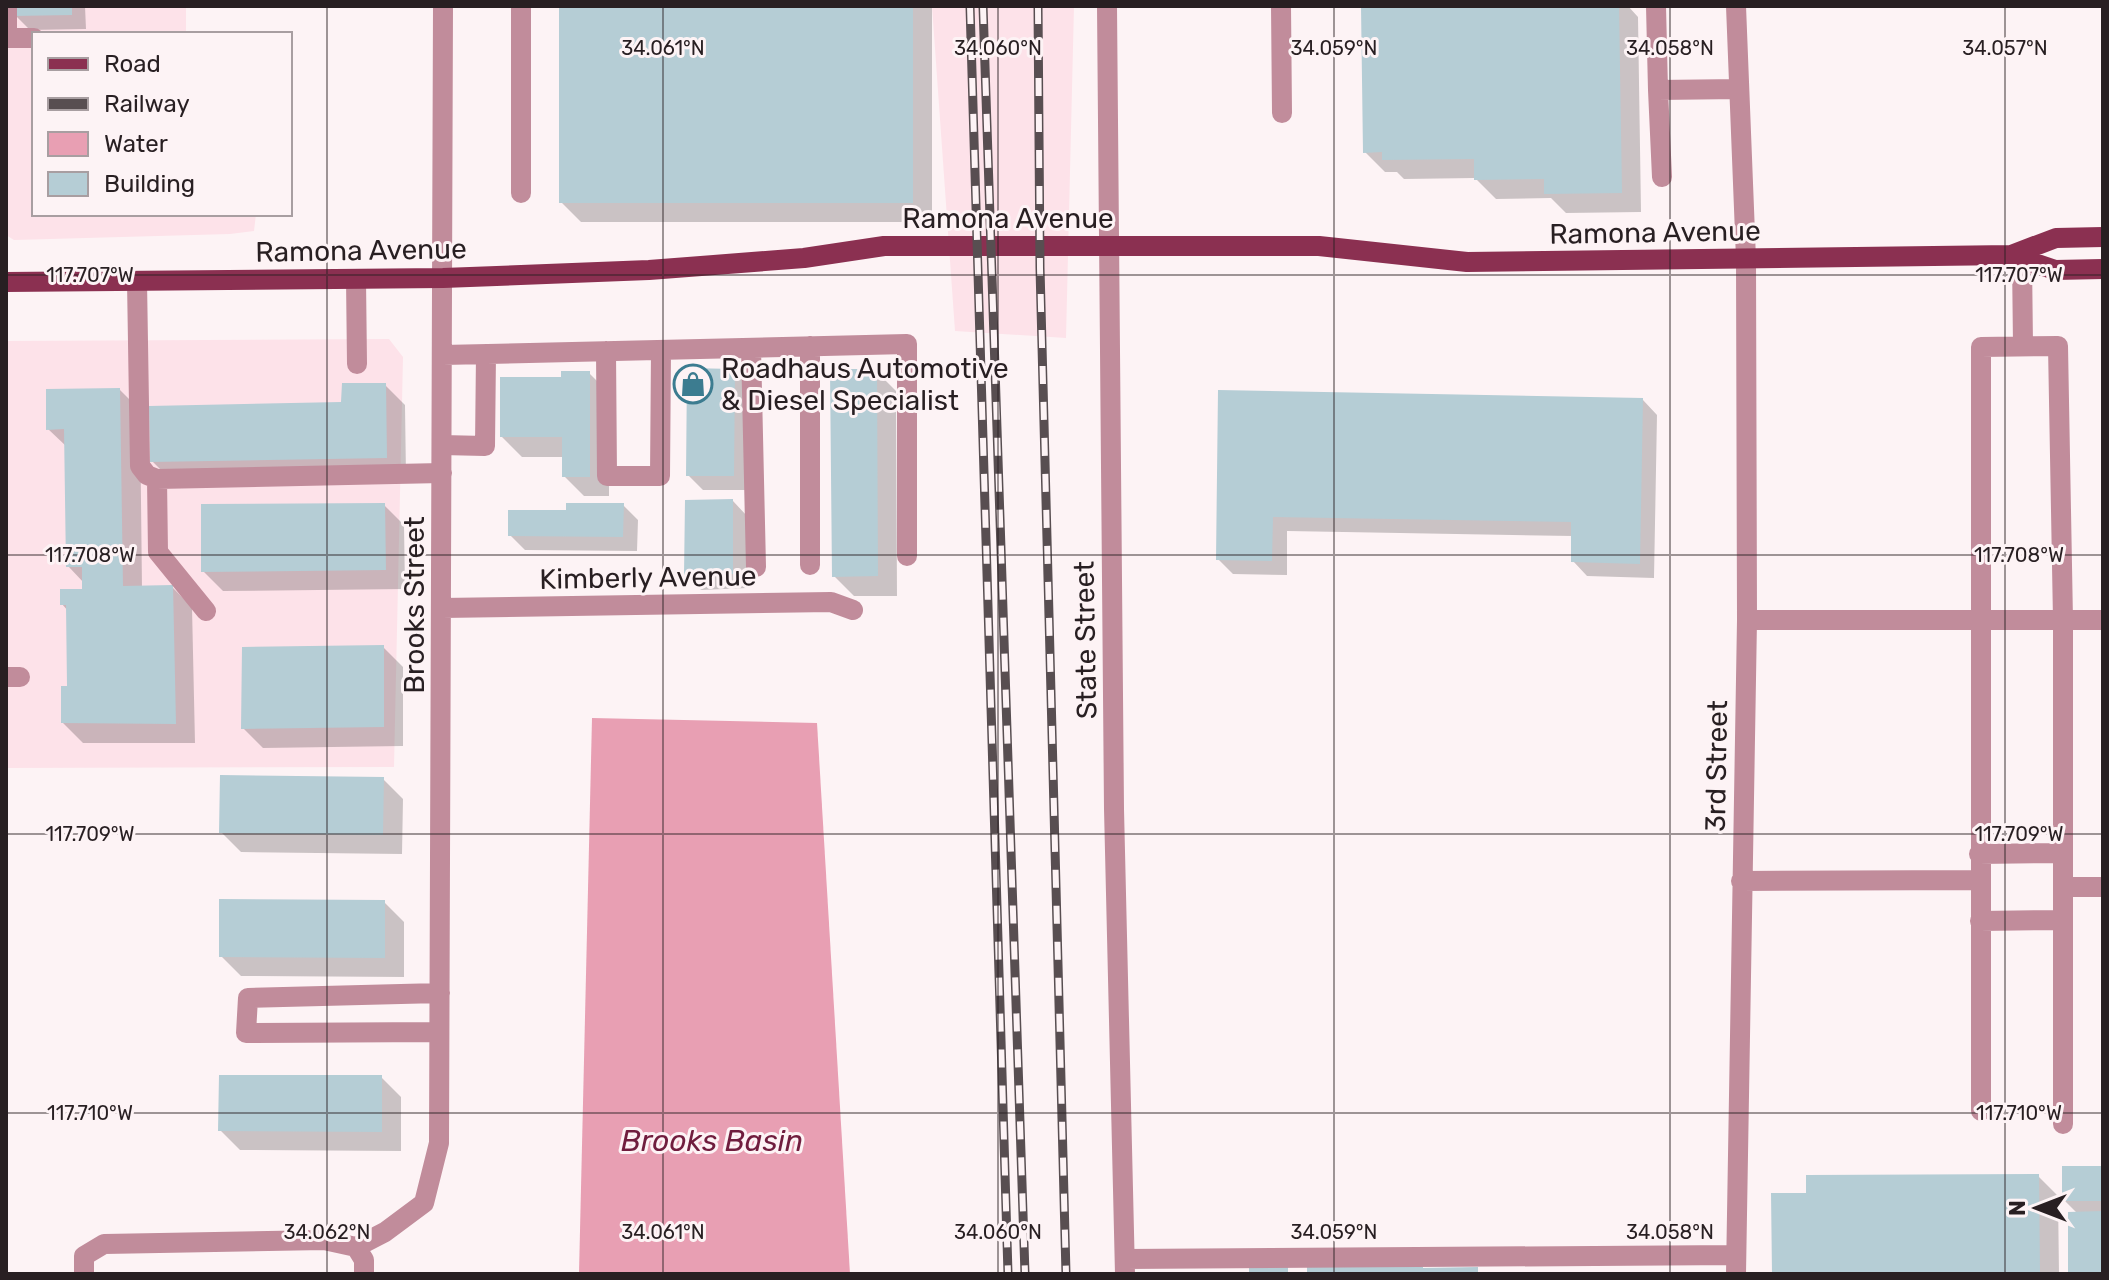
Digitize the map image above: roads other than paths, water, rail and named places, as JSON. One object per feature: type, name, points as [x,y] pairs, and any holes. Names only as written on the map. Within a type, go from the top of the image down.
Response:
[{"type":"main road","name":"Ramona Avenue","points":[[2016,257],[2056,238],[2103,237]]},
{"type":"main road","name":"Ramona Avenue","points":[[6,282],[443,278],[649,270],[804,258],[884,246],[1319,246],[1467,262],[2016,257],[2055,270],[2103,269]]},
{"type":"street","points":[[7,6],[7,38],[32,38]]},
{"type":"street","name":"Brooks Street","points":[[356,1247],[385,1232],[424,1203],[439,1143],[443,6]]},
{"type":"street","points":[[521,6],[521,193]]},
{"type":"street","name":"State Street","points":[[1107,6],[1114,809],[1125,1266]]},
{"type":"street","points":[[1281,6],[1282,113]]},
{"type":"street","points":[[1656,6],[1662,177]]},
{"type":"street","name":"3rd Street","points":[[1736,6],[1746,259],[1747,620],[1736,1265]]},
{"type":"street","points":[[1658,90],[1739,89]]},
{"type":"street","points":[[2016,257],[2023,346]]},
{"type":"street","points":[[356,279],[357,364]]},
{"type":"street","points":[[137,281],[140,466],[147,475],[157,479],[442,473]]},
{"type":"street","points":[[443,355],[907,344],[907,556]]},
{"type":"street","points":[[810,346],[810,565]]},
{"type":"street","points":[[1981,1111],[1981,347],[2058,346],[2063,620],[2063,1124]]},
{"type":"street","points":[[751,348],[756,567]]},
{"type":"street","points":[[606,351],[607,476],[660,476],[661,350]]},
{"type":"street","points":[[442,445],[485,446],[486,354]]},
{"type":"street","points":[[157,479],[158,552],[206,611]]},
{"type":"street","name":"Kimberly Avenue","points":[[442,608],[831,602],[853,610]]},
{"type":"street","points":[[1747,620],[2103,620]]},
{"type":"street","points":[[1979,854],[2063,853]]},
{"type":"street","points":[[1741,881],[1979,880]]},
{"type":"street","points":[[2063,887],[2103,887]]},
{"type":"street","points":[[1980,921],[2063,920]]},
{"type":"street","points":[[439,1032],[246,1033],[248,998],[440,993]]},
{"type":"street","points":[[84,1265],[104,1244],[324,1240],[356,1247],[364,1260],[364,1274]]},
{"type":"street","points":[[1125,1266],[1736,1265]]},
{"type":"water","name":"Brooks Basin","points":[[592,718],[817,723],[850,1274],[579,1274]]},
{"type":"railway","points":[[970,6],[1008,1274]]},
{"type":"railway","points":[[983,6],[1025,1274]]},
{"type":"railway","points":[[1038,6],[1040,268],[1066,1274]]},
{"type":"place","name":"Roadhaus Automotive & Diesel Specialist","points":[[693,384]]}]
